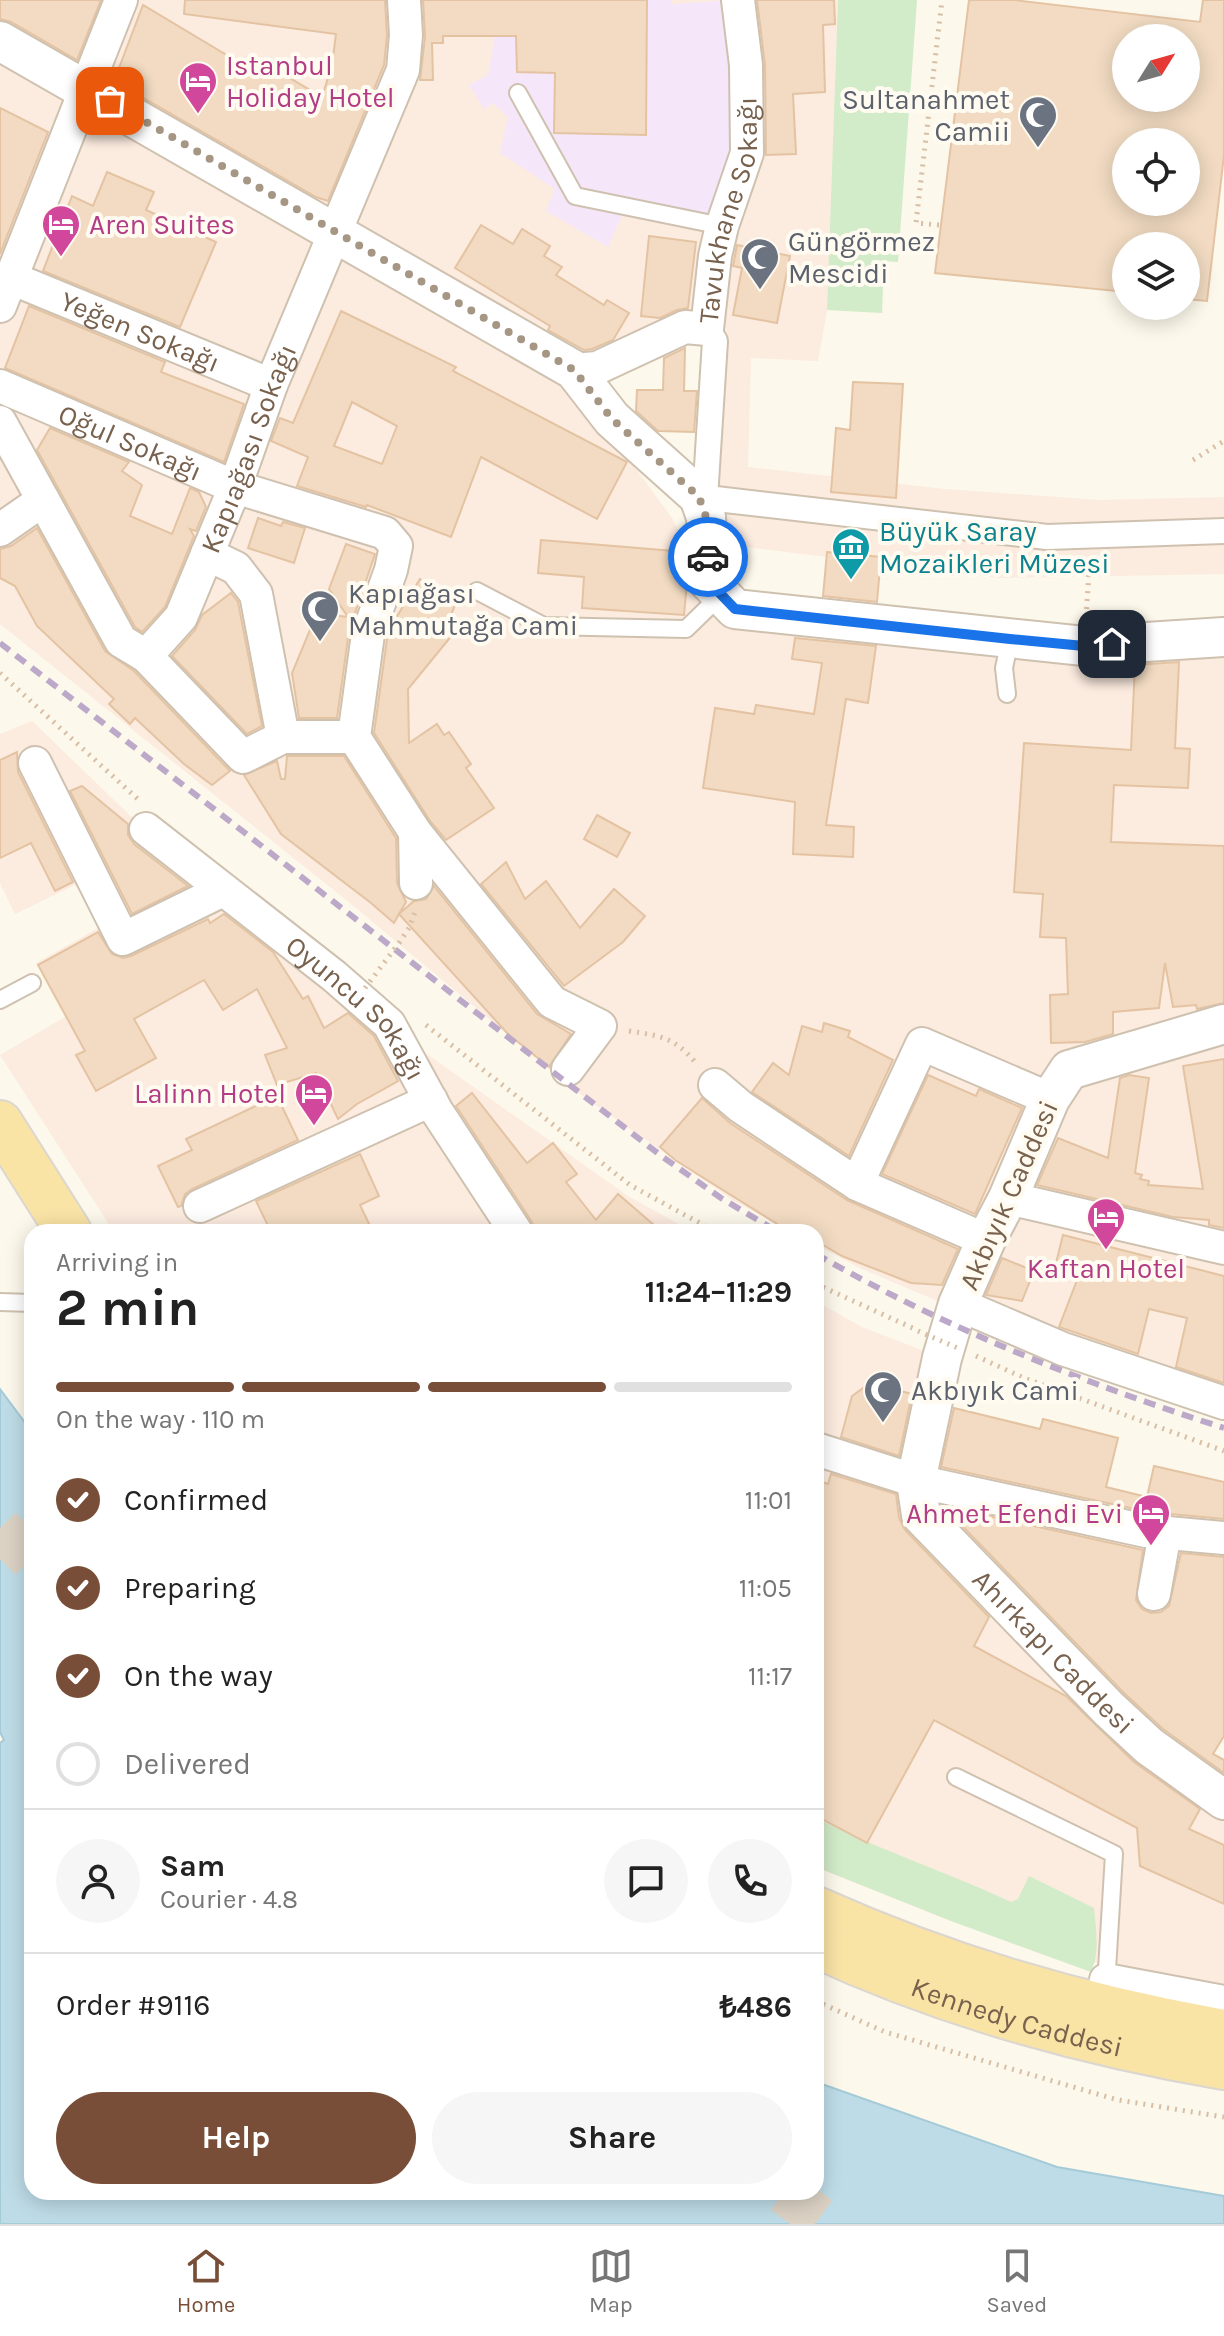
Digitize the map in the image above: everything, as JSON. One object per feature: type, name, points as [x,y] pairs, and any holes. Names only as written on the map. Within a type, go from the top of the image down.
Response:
[{"type":"main road","points":[[0,1123],[64,1224]]},
{"type":"main road","points":[[0,1177],[29,1224]]},
{"type":"main road","name":"Kennedy Caddesi","points":[[824,1912],[964,1967],[1104,1994],[1224,2032]]},
{"type":"main road","name":"Kennedy Caddesi","points":[[824,1949],[873,1971],[969,2007],[1086,2039],[1224,2067]]},
{"type":"main road","points":[[969,2007],[1015,2006],[1088,2019],[1097,2015],[1104,1994]]},
{"type":"street","points":[[5,292],[121,0]]},
{"type":"street","name":"Kapıağası Sokağı","points":[[146,656],[181,617],[235,487],[271,385],[403,70],[406,35],[404,0]]},
{"type":"street","name":"Tavukhane Sokağı","points":[[574,370],[597,368],[685,327],[714,330],[715,256],[747,153],[746,65],[738,0]]},
{"type":"street","points":[[0,41],[574,370],[612,419],[702,497],[1047,537],[1224,531]]},
{"type":"street","name":"Yeğen Sokağı","points":[[5,292],[271,385]]},
{"type":"street","points":[[714,330],[702,497],[709,582],[735,609],[1084,646],[1224,637]]},
{"type":"street","name":"Oğul Sokağı","points":[[0,386],[235,487],[385,533],[396,546],[391,570],[368,634],[354,737]]},
{"type":"street","points":[[0,422],[121,641],[146,656],[243,757],[283,737],[354,737],[415,832],[552,1002],[600,1026],[568,1069]]},
{"type":"street","points":[[0,530],[43,500]]},
{"type":"street","points":[[207,554],[236,568],[256,594],[283,737]]},
{"type":"street","points":[[35,763],[123,939],[223,890]]},
{"type":"street","name":"Oyuncu Sokağı","points":[[146,829],[334,976],[389,1024],[431,1100],[511,1224]]},
{"type":"street","points":[[415,832],[416,883]]},
{"type":"street","name":"Akbıyık Caddesi","points":[[916,1481],[942,1358],[958,1304],[1050,1099],[1069,1070],[1224,1024]]},
{"type":"street","points":[[857,1184],[922,1044],[1050,1099]]},
{"type":"street","points":[[715,1085],[741,1107],[857,1184],[986,1240]]},
{"type":"street","points":[[200,1206],[431,1100]]},
{"type":"street","points":[[1008,1198],[1187,1242],[1224,1248]]},
{"type":"street","points":[[958,1304],[1063,1349],[1224,1403]]},
{"type":"street","points":[[824,1452],[916,1481],[1131,1528],[1224,1538]]},
{"type":"street","name":"Ahırkapı Caddesi","points":[[916,1481],[921,1515],[1109,1709],[1149,1746],[1224,1800]]},
{"type":"street","points":[[1154,1594],[1165,1533]]},
{"type":"street","points":[[1104,1994],[1224,2002]]},
{"type":"lane","points":[[518,93],[575,196],[722,226]]},
{"type":"lane","points":[[477,591],[544,626],[686,629],[721,595]]},
{"type":"lane","points":[[0,1000],[32,983]]},
{"type":"lane","points":[[0,1302],[24,1303]]},
{"type":"lane","points":[[956,1777],[1114,1854],[1104,1994]]},
{"type":"path","points":[[939,225],[916,223],[942,0]]},
{"type":"path","points":[[1193,460],[1224,441]]},
{"type":"path","points":[[1084,646],[1091,536]]},
{"type":"path","points":[[365,988],[409,928]]},
{"type":"path","points":[[425,1025],[630,1185],[701,1224]]},
{"type":"path","points":[[600,1026],[666,1037],[682,1047],[715,1085]]},
{"type":"path","points":[[824,1288],[1024,1378],[1224,1451]]},
{"type":"path","points":[[824,2005],[885,2032],[1118,2100],[1224,2117]]},
{"type":"shaded area","points":[[0,0],[838,0],[827,310],[818,361],[751,358],[748,467],[945,489],[1099,500],[1224,497],[1224,574],[999,578],[721,544],[706,339],[596,369],[0,29]]},
{"type":"shaded area","points":[[501,0],[671,0],[672,4],[730,0],[744,146],[719,227],[623,213],[608,247],[546,211],[555,189],[500,153],[508,117],[493,103],[484,109],[469,85],[488,75]]},
{"type":"shaded area","points":[[0,60],[578,390],[672,518],[721,617],[1224,646],[1224,1017],[1063,1060],[947,1305],[824,1249],[824,1224],[777,1224],[734,1201],[577,1092],[350,903],[0,624]]},
{"type":"shaded area","points":[[32,721],[203,886],[424,1052],[628,1196],[679,1224],[109,1224],[0,1055],[65,1017],[36,963],[100,927],[77,884],[15,914],[0,883],[0,734]]},
{"type":"shaded area","points":[[1224,1037],[1224,1414],[960,1313],[1072,1079]]},
{"type":"shaded area","points":[[824,1306],[862,1327],[937,1356],[911,1498],[1224,1806],[1224,1992],[1147,1978],[951,1921],[824,1870]]},
{"type":"green space","points":[[838,0],[917,0],[898,262],[884,261],[882,313],[827,310]]},
{"type":"green space","points":[[824,1822],[1011,1902],[1018,1899],[1029,1876],[1094,1908],[1094,1964],[1091,1972],[824,1870]]},
{"type":"water","points":[[0,1389],[24,1421],[24,2200],[824,2200],[824,2085],[1057,2167],[1224,2196],[1224,2224],[0,2224],[0,1743],[4,1740],[0,1732]]},
{"type":"building","points":[[0,0],[101,0],[77,60],[11,22],[0,19]]},
{"type":"building","points":[[185,0],[385,0],[387,35],[384,65],[328,201],[114,81],[143,5],[260,75],[266,64],[322,97],[332,65],[336,34],[184,14]]},
{"type":"building","points":[[423,0],[647,0],[646,135],[554,133],[555,73],[517,72],[516,36],[443,36],[443,43],[432,43],[433,80],[420,80],[425,37]]},
{"type":"building","points":[[757,0],[834,0],[835,24],[823,25],[825,92],[793,94],[796,154],[766,155],[765,65]]},
{"type":"building","name":"Sultanahmet Camii","points":[[969,0],[1013,0],[1200,22],[1203,0],[1224,0],[1224,155],[1207,301],[1200,300],[1200,232],[1112,232],[1112,291],[935,273]]},
{"type":"building","points":[[0,108],[48,132],[0,254]]},
{"type":"building","points":[[107,172],[154,192],[146,210],[216,242],[180,327],[43,271],[72,196],[93,206]]},
{"type":"building","points":[[481,225],[513,244],[522,229],[550,246],[544,256],[562,267],[556,275],[604,305],[607,300],[629,313],[613,340],[584,350],[548,330],[550,326],[455,268]]},
{"type":"building","points":[[649,236],[696,242],[688,308],[660,318],[641,316]]},
{"type":"building","name":"Güngörmez Mescidi","points":[[737,245],[790,256],[777,323],[733,315],[742,268],[733,266]]},
{"type":"building","points":[[29,306],[165,362],[161,372],[244,404],[224,462],[5,368]]},
{"type":"building","points":[[341,311],[456,367],[453,371],[627,462],[597,519],[481,457],[451,537],[367,505],[297,486],[308,457],[271,441],[280,418],[293,423]],"holes":[[[352,402],[397,426],[382,464],[334,446]]]},
{"type":"building","points":[[685,348],[684,391],[697,391],[694,432],[658,431],[636,411],[637,390],[663,390],[664,358]]},
{"type":"building","points":[[853,382],[903,384],[896,498],[831,492],[836,428],[850,430]]},
{"type":"building","points":[[50,428],[129,462],[122,471],[142,485],[130,516],[172,534],[190,488],[199,492],[206,507],[196,531],[190,529],[194,536],[165,607],[142,632],[135,627],[37,450]]},
{"type":"building","points":[[258,518],[281,526],[283,522],[305,528],[294,563],[248,548]]},
{"type":"building","points":[[37,528],[105,651],[134,671],[230,771],[212,785],[184,764],[135,718],[130,724],[109,704],[114,699],[37,626],[15,586],[0,578],[0,549],[11,546]]},
{"type":"building","points":[[541,540],[686,552],[684,615],[582,608],[584,577],[538,573]]},
{"type":"building","name":"Kapıağası Mahmutağa Cami","points":[[346,544],[375,554],[349,631],[337,718],[299,718],[292,673],[317,613],[348,617],[329,589]]},
{"type":"building","name":"Büyük Saray Mozaikleri Müzesi","points":[[827,552],[881,557],[877,602],[823,596]]},
{"type":"building","points":[[420,579],[455,605],[445,630],[453,634],[408,689],[409,743],[437,724],[444,735],[449,732],[471,764],[466,768],[494,808],[446,840],[430,821],[374,733],[387,639],[391,626]]},
{"type":"building","points":[[231,593],[238,602],[262,726],[247,734],[172,656],[195,630],[202,615]]},
{"type":"building","points":[[795,638],[876,646],[868,703],[846,699],[826,825],[854,827],[853,857],[793,854],[795,802],[703,788],[715,708],[754,714],[756,705],[814,714],[822,663],[792,659]]},
{"type":"building","points":[[1179,662],[1175,748],[1190,749],[1188,788],[1114,785],[1111,842],[1224,846],[1224,1003],[1197,1009],[1196,1005],[1173,1007],[1165,963],[1159,1008],[1113,1012],[1113,1034],[1085,1042],[1051,1043],[1050,995],[1068,994],[1066,938],[1040,937],[1043,894],[1014,892],[1024,743],[1131,750],[1135,665]]},
{"type":"building","points":[[17,752],[18,772],[73,882],[55,891],[31,843],[0,858],[0,760]]},
{"type":"building","points":[[287,756],[344,756],[396,838],[397,883],[406,902],[394,923],[281,834],[244,775],[277,761],[281,779],[285,779]]},
{"type":"building","points":[[82,786],[128,824],[128,835],[134,844],[188,886],[132,914],[70,791]]},
{"type":"building","points":[[597,815],[630,833],[617,857],[584,839]]},
{"type":"building","points":[[506,862],[525,899],[546,881],[580,928],[614,889],[645,916],[623,942],[564,986],[481,884]]},
{"type":"building","points":[[434,886],[537,1014],[571,1034],[549,1067],[508,1034],[399,914],[414,901],[426,899]]},
{"type":"building","points":[[224,914],[273,952],[303,999],[308,996],[324,1028],[348,1013],[374,1036],[398,1081],[357,1104],[338,1119],[316,1073],[277,1085],[265,1055],[287,1048],[257,989],[223,1010],[204,980],[134,1019],[156,1058],[96,1091],[76,1055],[85,1051],[38,965],[98,932],[112,954],[123,958],[208,919],[210,923]]},
{"type":"building","points":[[824,1023],[850,1031],[848,1037],[893,1060],[849,1156],[752,1092],[773,1063],[789,1075],[802,1026],[822,1032]]},
{"type":"building","points":[[1224,1059],[1224,1228],[1209,1225],[1209,1220],[1173,1217],[1037,1185],[1058,1138],[1108,1158],[1120,1078],[1129,1075],[1149,1078],[1135,1173],[1142,1175],[1140,1179],[1149,1181],[1148,1185],[1203,1189],[1183,1066]]},
{"type":"building","points":[[928,1075],[976,1096],[979,1089],[1022,1108],[975,1214],[882,1174]]},
{"type":"building","points":[[472,1093],[527,1163],[553,1143],[577,1174],[566,1182],[596,1220],[618,1194],[653,1224],[533,1224],[456,1106]]},
{"type":"building","points":[[277,1096],[298,1140],[192,1189],[185,1194],[178,1207],[158,1166],[192,1150],[186,1139]]},
{"type":"building","points":[[702,1098],[730,1123],[847,1200],[958,1249],[942,1285],[911,1283],[842,1256],[824,1246],[824,1224],[777,1224],[675,1160],[660,1147]]},
{"type":"building","points":[[360,1154],[379,1196],[360,1205],[369,1224],[267,1224],[256,1201]]},
{"type":"building","points":[[1063,1235],[1224,1276],[1224,1383],[1176,1367],[1187,1318],[1149,1309],[1138,1354],[1059,1327],[1081,1270],[1056,1263]]},
{"type":"building","points":[[1002,1258],[1034,1271],[1022,1301],[986,1295]]},
{"type":"building","name":"Akbıyık Cami","points":[[870,1383],[912,1394],[899,1456],[841,1437],[852,1396]]},
{"type":"building","points":[[954,1408],[1040,1429],[1043,1419],[1118,1438],[1106,1487],[1147,1497],[1154,1466],[1224,1482],[1224,1519],[1149,1512],[941,1467]]},
{"type":"building","points":[[831,1474],[896,1494],[899,1518],[905,1530],[989,1617],[974,1646],[1066,1696],[1134,1762],[1200,1809],[1189,1829],[1224,1845],[1224,1904],[1140,1866],[1137,1828],[934,1720],[867,1843],[824,1820],[824,1483],[828,1484]]},
{"type":"building","points":[[943,1506],[1143,1550],[1136,1600],[1142,1609],[1151,1613],[1161,1612],[1169,1606],[1181,1553],[1224,1557],[1224,1736],[1213,1754],[1224,1760],[1224,1773],[1163,1729],[1124,1693]]},
{"type":"tunnel","points":[[0,1528],[24,1552]]},
{"type":"tunnel","points":[[795,2200],[827,2224]]},
{"type":"railway","points":[[0,643],[660,1155],[765,1224]]},
{"type":"railway","points":[[824,1258],[914,1306],[1016,1352],[1224,1428]]},
{"type":"way so far","points":[[110,101],[574,370],[612,419],[699,497],[706,517],[708,557]]},
{"type":"place","name":"Istanbul Holiday Hotel","points":[[198,115]]},
{"type":"place","name":"Sultanahmet Camii","points":[[1038,149]]},
{"type":"place","name":"Aren Suites","points":[[61,258]]},
{"type":"place","name":"Güngörmez Mescidi","points":[[760,291]]},
{"type":"place","name":"Büyük Saray Mozaikleri Müzesi","points":[[851,581]]},
{"type":"place","name":"Kapıağası Mahmutağa Cami","points":[[320,643]]},
{"type":"place","name":"Lalinn Hotel","points":[[314,1127]]},
{"type":"place","name":"Kaftan Hotel","points":[[1106,1251]]},
{"type":"place","name":"Akbıyık Cami","points":[[883,1424]]},
{"type":"place","name":"Ahmet Efendi Evi","points":[[1151,1547]]},
{"type":"route","points":[[708,557],[709,582],[735,609],[1084,646],[1112,644]]}]
